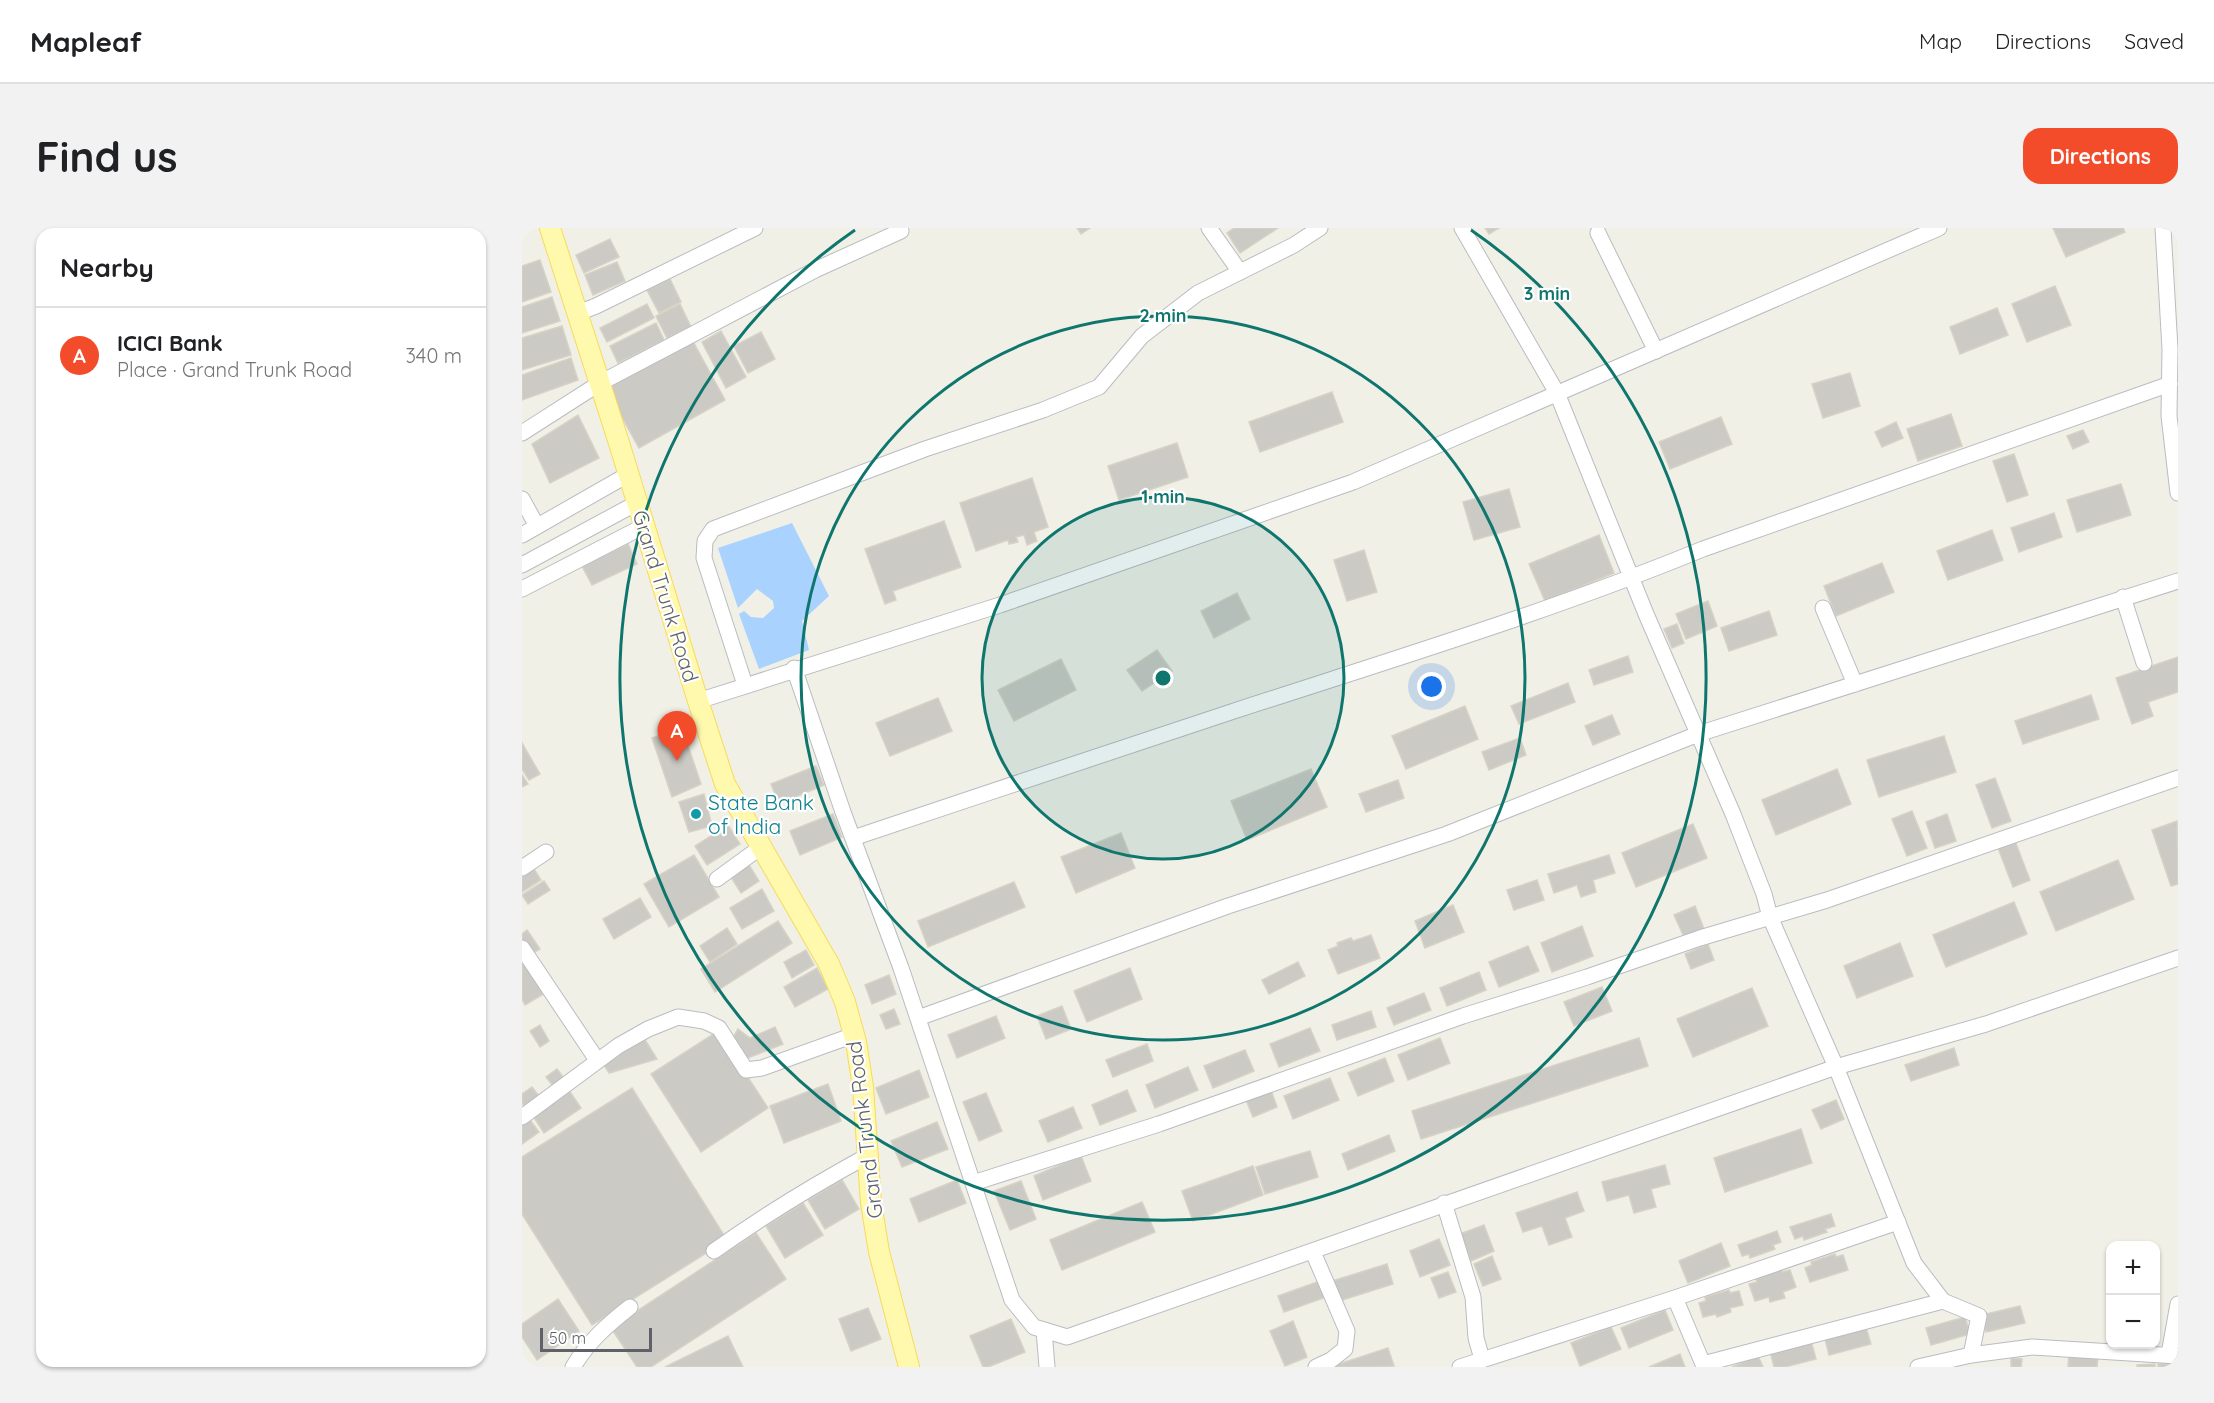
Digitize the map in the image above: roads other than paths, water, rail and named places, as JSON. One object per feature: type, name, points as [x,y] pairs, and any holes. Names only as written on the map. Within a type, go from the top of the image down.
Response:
[{"type":"main road","name":"Grand Trunk Road","points":[[549,228],[600,382],[725,784],[829,964],[845,1002],[854,1035],[862,1087],[871,1203],[879,1252],[909,1367]]},
{"type":"street","points":[[578,313],[755,228]]},
{"type":"street","points":[[745,685],[704,558],[705,541],[713,529],[925,449],[1043,410],[1099,387],[1142,336],[1198,293],[1294,245],[1320,228]]},
{"type":"street","points":[[1462,228],[1557,393],[1756,874],[1770,917],[1836,1067],[1914,1263],[1942,1301],[1979,1316],[1971,1355]]},
{"type":"street","points":[[698,700],[1000,605],[1353,482],[1939,228]]},
{"type":"street","points":[[2163,228],[2170,349],[2169,416],[2178,493]]},
{"type":"street","points":[[1216,230],[1240,272]]},
{"type":"street","points":[[522,433],[600,382],[815,270],[901,231]]},
{"type":"street","points":[[1598,233],[1656,351]]},
{"type":"street","points":[[853,838],[1516,620],[1585,593],[1632,578],[1703,549],[2169,384]]},
{"type":"street","points":[[522,535],[629,474]]},
{"type":"street","points":[[522,499],[537,526]]},
{"type":"street","points":[[522,565],[637,503]]},
{"type":"street","points":[[522,589],[644,526]]},
{"type":"street","points":[[918,1018],[1228,906],[1447,834],[1698,734],[2178,581]]},
{"type":"street","points":[[2123,597],[2144,663]]},
{"type":"street","points":[[1823,608],[1855,684]]},
{"type":"street","points":[[794,668],[918,1018],[1012,1300],[1034,1327],[1067,1337],[1836,1067],[1986,1024],[2178,958]]},
{"type":"street","points":[[973,1183],[1159,1124],[1462,1016],[1700,938],[1827,900],[2178,778]]},
{"type":"street","points":[[717,879],[761,847]]},
{"type":"street","points":[[522,868],[546,852]]},
{"type":"street","points":[[522,948],[597,1060]]},
{"type":"street","points":[[522,1117],[574,1081],[597,1060],[633,1037],[678,1017],[704,1021],[719,1028],[746,1070],[762,1068],[854,1035]]},
{"type":"street","points":[[714,1251],[813,1186],[867,1156]]},
{"type":"street","points":[[1444,1203],[1473,1297],[1476,1338],[1482,1359]]},
{"type":"street","points":[[1460,1367],[1675,1298],[1898,1222]]},
{"type":"street","points":[[1313,1252],[1347,1331],[1345,1349],[1316,1367]]},
{"type":"street","points":[[1675,1298],[1703,1364],[1942,1301]]},
{"type":"street","points":[[1917,1367],[1971,1355],[2032,1347],[2173,1355],[2178,1304]]},
{"type":"street","points":[[573,1367],[587,1345],[630,1307]]},
{"type":"street","points":[[1044,1330],[1047,1367]]},
{"type":"water","points":[[792,523],[829,596],[802,621],[809,650],[759,669],[739,614],[744,611],[751,617],[763,618],[774,608],[773,601],[757,589],[738,608],[718,548]]},
{"type":"place","name":"ICICI Bank","points":[[677,761]]},
{"type":"place","name":"State Bank of India","points":[[696,814]]}]
